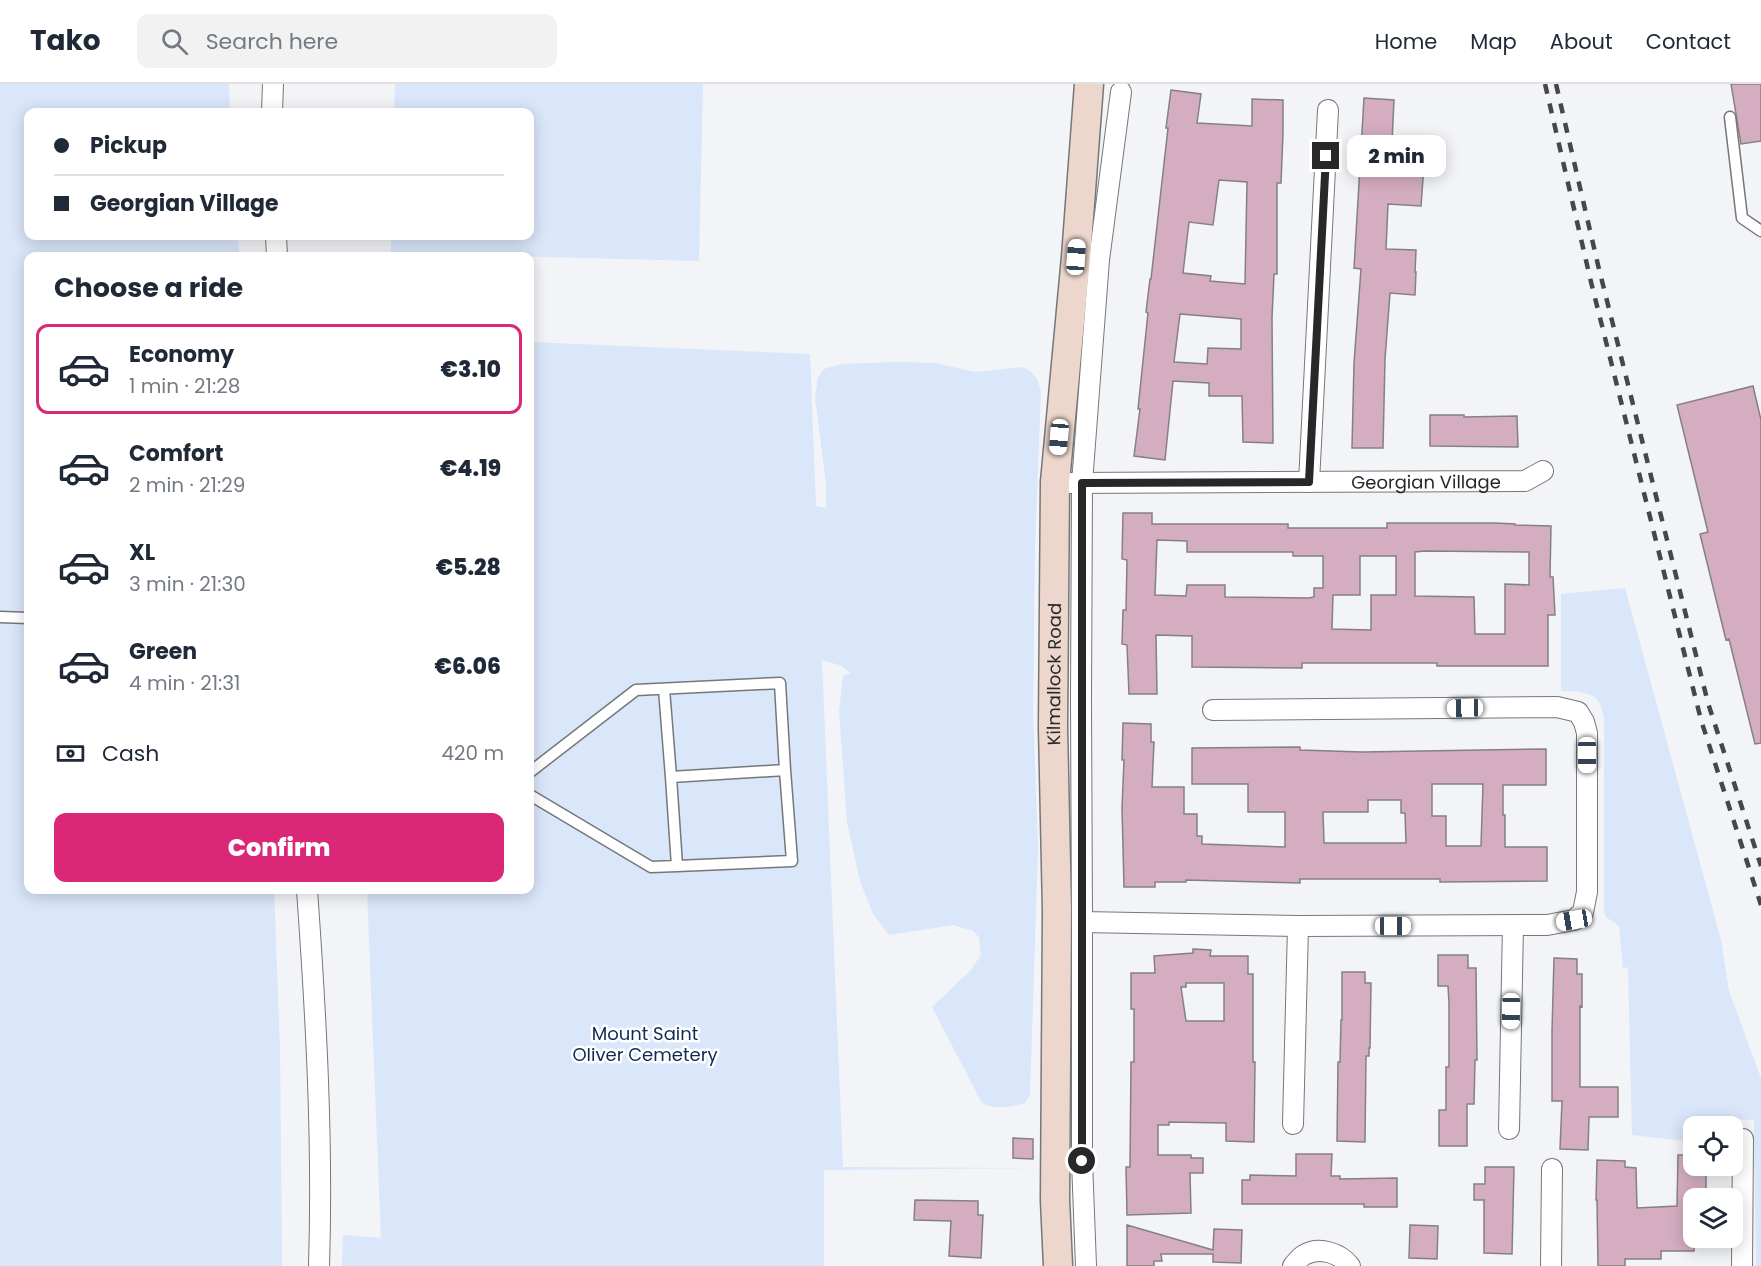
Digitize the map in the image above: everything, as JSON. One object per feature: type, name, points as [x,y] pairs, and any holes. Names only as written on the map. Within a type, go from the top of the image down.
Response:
[{"type":"main road","name":"Kilmallock Road","points":[[1058,1266],[1055,1200],[1068,1067],[1058,911],[1067,684],[1068,483],[1088,259],[1089,84]]},
{"type":"street","points":[[272,108],[273,84]]},
{"type":"street","points":[[1088,259],[1121,92]]},
{"type":"street","points":[[1309,482],[1328,110]]},
{"type":"street","name":"Georgian Village","points":[[1068,483],[1525,481],[1543,471]]},
{"type":"street","points":[[1067,684],[1082,922],[1068,1067],[1082,1161],[1086,1266]]},
{"type":"street","points":[[1082,922],[1298,926],[1547,925],[1574,920],[1584,912],[1587,892],[1587,733],[1578,712],[1561,707],[1213,710]]},
{"type":"street","points":[[307,894],[314,987],[317,1081],[321,1215],[319,1266]]},
{"type":"street","points":[[1509,1129],[1513,925]]},
{"type":"street","points":[[1293,1124],[1298,926]]},
{"type":"street","points":[[1551,1266],[1552,1169]]},
{"type":"street","points":[[1742,1266],[1743,1176]]},
{"type":"street","points":[[1293,1266],[1304,1255],[1321,1251],[1338,1255],[1350,1266]]},
{"type":"lane","points":[[1730,117],[1742,218],[1761,231]]},
{"type":"lane","points":[[0,617],[24,618]]},
{"type":"lane","points":[[534,769],[636,690],[780,683],[792,861],[651,867],[534,797]]},
{"type":"lane","points":[[664,689],[677,866]]},
{"type":"lane","points":[[671,777],[785,770]]},
{"type":"green space","points":[[0,84],[229,84],[230,108],[24,108],[24,240],[238,240],[239,252],[24,252],[24,894],[274,894],[280,1048],[282,1266],[0,1266]]},
{"type":"green space","points":[[395,84],[703,84],[699,261],[534,257],[534,252],[391,252],[391,240],[534,240],[534,108],[394,108]]},
{"type":"green space","name":"Mount Saint Oliver Cemetery","points":[[534,342],[810,354],[816,506],[826,508],[826,483],[815,398],[818,377],[824,369],[841,364],[897,362],[935,363],[975,372],[1022,367],[1030,371],[1037,379],[1041,391],[1035,546],[1033,711],[1038,847],[1030,1095],[1025,1103],[997,1107],[982,1103],[932,1007],[971,970],[981,955],[979,937],[973,931],[953,925],[889,935],[873,914],[860,881],[847,822],[839,711],[843,676],[851,673],[839,665],[822,660],[843,1167],[1040,1168],[824,1170],[824,1266],[342,1266],[343,1235],[381,1238],[367,894],[534,894]]},
{"type":"green space","points":[[1625,588],[1721,940],[1729,991],[1761,1078],[1761,1266],[1756,1266],[1754,1120],[1743,1119],[1743,1116],[1683,1116],[1683,1141],[1632,1135],[1628,967],[1623,968],[1619,926],[1606,917],[1604,911],[1604,719],[1595,698],[1584,693],[1561,691],[1561,594]]},
{"type":"building","points":[[1731,84],[1761,84],[1761,141],[1741,144]]},
{"type":"building","points":[[1171,90],[1201,94],[1197,123],[1252,126],[1252,99],[1283,100],[1281,183],[1277,183],[1277,274],[1274,274],[1272,318],[1273,443],[1243,442],[1242,396],[1209,396],[1209,383],[1173,381],[1165,460],[1134,456],[1148,313],[1146,312],[1168,128],[1166,128]],"holes":[[[1219,180],[1247,182],[1245,284],[1210,281],[1211,276],[1183,273],[1189,222],[1213,225]],[[1180,314],[1241,319],[1241,349],[1208,348],[1207,364],[1174,362]]]},
{"type":"building","points":[[1364,98],[1394,100],[1391,164],[1424,165],[1421,206],[1388,204],[1386,249],[1416,250],[1416,272],[1415,295],[1390,293],[1385,359],[1383,448],[1352,448],[1354,363],[1361,269],[1354,268]]},
{"type":"building","points":[[1753,386],[1761,420],[1761,743],[1755,744],[1700,534],[1708,532],[1677,405]]},
{"type":"building","points":[[1430,415],[1517,416],[1518,447],[1430,446]]},
{"type":"building","points":[[1123,513],[1152,513],[1152,524],[1288,524],[1288,528],[1387,528],[1387,523],[1495,523],[1551,526],[1550,577],[1553,577],[1555,615],[1548,615],[1548,666],[1302,663],[1302,668],[1192,667],[1192,636],[1156,635],[1157,694],[1129,694],[1127,645],[1122,644],[1123,610],[1126,610],[1127,560],[1122,559]],"holes":[[[1157,540],[1187,541],[1187,552],[1293,552],[1293,556],[1323,556],[1323,588],[1314,588],[1314,597],[1309,598],[1225,597],[1225,585],[1187,585],[1186,596],[1155,595]],[[1415,552],[1529,552],[1529,585],[1505,584],[1505,634],[1475,634],[1474,597],[1415,596]],[[1360,556],[1396,556],[1396,595],[1371,595],[1371,630],[1332,629],[1333,595],[1360,595]]]},
{"type":"building","points":[[1123,723],[1151,724],[1151,742],[1154,742],[1152,787],[1184,787],[1184,814],[1197,814],[1197,836],[1202,836],[1202,844],[1285,847],[1285,812],[1248,812],[1248,784],[1192,784],[1192,748],[1300,747],[1300,750],[1362,752],[1546,749],[1546,785],[1503,785],[1503,815],[1505,815],[1505,847],[1547,847],[1547,881],[1440,882],[1440,879],[1300,879],[1300,883],[1186,880],[1186,882],[1155,882],[1155,887],[1124,887],[1122,808],[1124,760],[1122,760]],"holes":[[[1432,784],[1483,784],[1481,846],[1446,846],[1446,816],[1432,816]],[[1368,800],[1401,800],[1401,813],[1405,813],[1406,843],[1324,843],[1323,812],[1368,812]]]},
{"type":"building","points":[[1193,949],[1211,950],[1210,956],[1248,956],[1248,974],[1253,974],[1254,1142],[1226,1141],[1226,1123],[1169,1122],[1169,1125],[1158,1125],[1158,1155],[1191,1155],[1191,1158],[1203,1158],[1203,1173],[1190,1173],[1191,1213],[1127,1215],[1126,1167],[1130,1167],[1131,1062],[1134,1062],[1131,973],[1155,973],[1154,956],[1193,953]],"holes":[[[1186,983],[1224,983],[1224,1021],[1186,1021],[1181,987],[1186,987]]]},
{"type":"building","points":[[1438,955],[1468,955],[1468,968],[1476,968],[1477,1060],[1475,1060],[1474,1104],[1467,1104],[1467,1146],[1439,1146],[1439,1110],[1446,1110],[1449,1003],[1448,986],[1438,986]]},
{"type":"building","points":[[1554,958],[1577,959],[1577,974],[1582,974],[1580,1087],[1618,1087],[1618,1117],[1589,1117],[1588,1150],[1560,1149],[1562,1101],[1552,1101]]},
{"type":"building","points":[[1342,972],[1365,972],[1365,983],[1371,983],[1370,1048],[1369,1056],[1366,1056],[1365,1142],[1337,1141]]},
{"type":"building","points":[[1013,1138],[1033,1139],[1033,1159],[1013,1158]]},
{"type":"building","points":[[1296,1154],[1332,1154],[1331,1176],[1340,1176],[1340,1179],[1397,1178],[1397,1207],[1364,1207],[1364,1204],[1242,1204],[1242,1180],[1250,1180],[1250,1175],[1296,1176]]},
{"type":"building","points":[[1678,1155],[1683,1155],[1683,1176],[1706,1176],[1706,1188],[1683,1188],[1683,1248],[1694,1248],[1694,1251],[1661,1251],[1661,1259],[1625,1259],[1625,1266],[1598,1266],[1597,1160],[1625,1161],[1625,1167],[1636,1168],[1637,1208],[1677,1206]]},
{"type":"building","points":[[1485,1167],[1514,1167],[1512,1254],[1484,1253],[1484,1200],[1474,1200],[1474,1184],[1485,1184]]},
{"type":"building","points":[[915,1200],[978,1201],[978,1215],[983,1215],[981,1258],[949,1256],[951,1221],[914,1220]]},
{"type":"building","points":[[1127,1225],[1213,1250],[1214,1229],[1242,1230],[1241,1263],[1213,1262],[1213,1254],[1161,1254],[1162,1261],[1154,1261],[1154,1266],[1127,1266]]},
{"type":"building","points":[[1410,1225],[1438,1226],[1437,1259],[1409,1258]]},
{"type":"railway","points":[[1545,84],[1591,282],[1701,720],[1761,905]]},
{"type":"railway","points":[[1556,84],[1598,265],[1708,703],[1761,866]]},
{"type":"route","points":[[1082,1161],[1080,700],[1082,483],[1309,482],[1326,156]]}]
